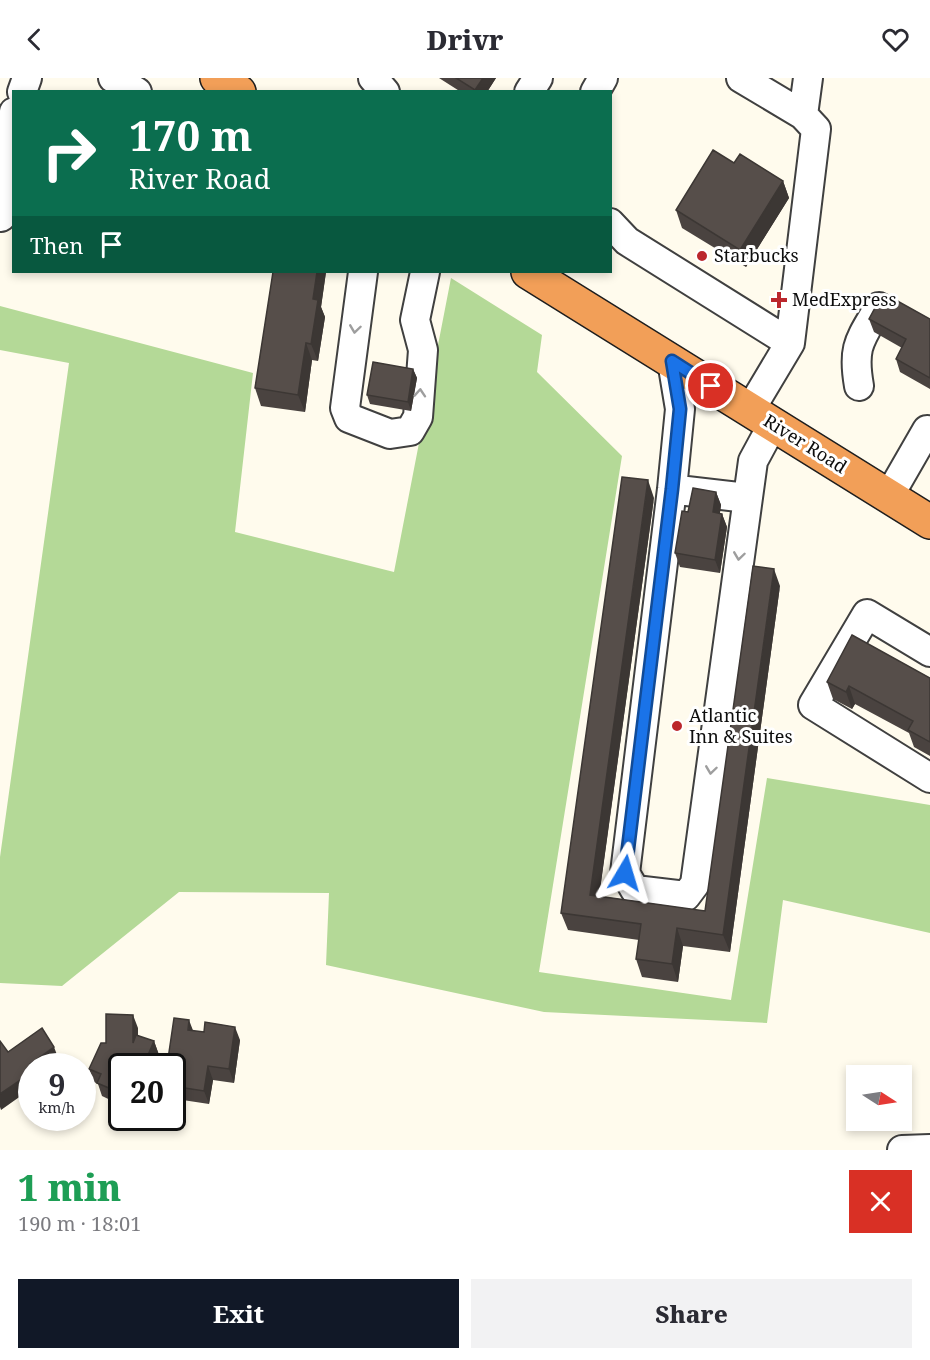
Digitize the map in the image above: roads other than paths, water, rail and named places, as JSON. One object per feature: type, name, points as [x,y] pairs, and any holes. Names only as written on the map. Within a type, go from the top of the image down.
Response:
[{"type":"highway","points":[[217,78],[236,90]]},
{"type":"highway","name":"River Road","points":[[530,273],[930,522]]},
{"type":"street","points":[[373,78],[383,90]]},
{"type":"street","points":[[672,361],[680,409],[625,873],[635,890],[686,896],[695,884],[753,461],[762,417],[790,343],[816,129],[803,115],[741,78]]},
{"type":"street","points":[[803,115],[808,78]]},
{"type":"street","points":[[5,217],[8,141],[12,122]]},
{"type":"street","points":[[612,225],[627,241],[790,343]]},
{"type":"street","points":[[363,273],[345,408],[349,418],[390,434],[410,431],[418,417],[423,350],[416,320],[425,273]]},
{"type":"street","points":[[859,386],[855,365],[857,345],[879,307]]},
{"type":"street","points":[[889,496],[927,430]]},
{"type":"street","points":[[672,489],[747,498]]},
{"type":"street","points":[[930,652],[867,614],[813,705],[930,778]]},
{"type":"street","points":[[902,1150],[930,1149]]},
{"type":"place","name":"Starbucks","points":[[702,256]]},
{"type":"place","name":"MedExpress","points":[[779,300]]},
{"type":"place","name":"Atlantic Inn & Suites","points":[[677,726]]}]
